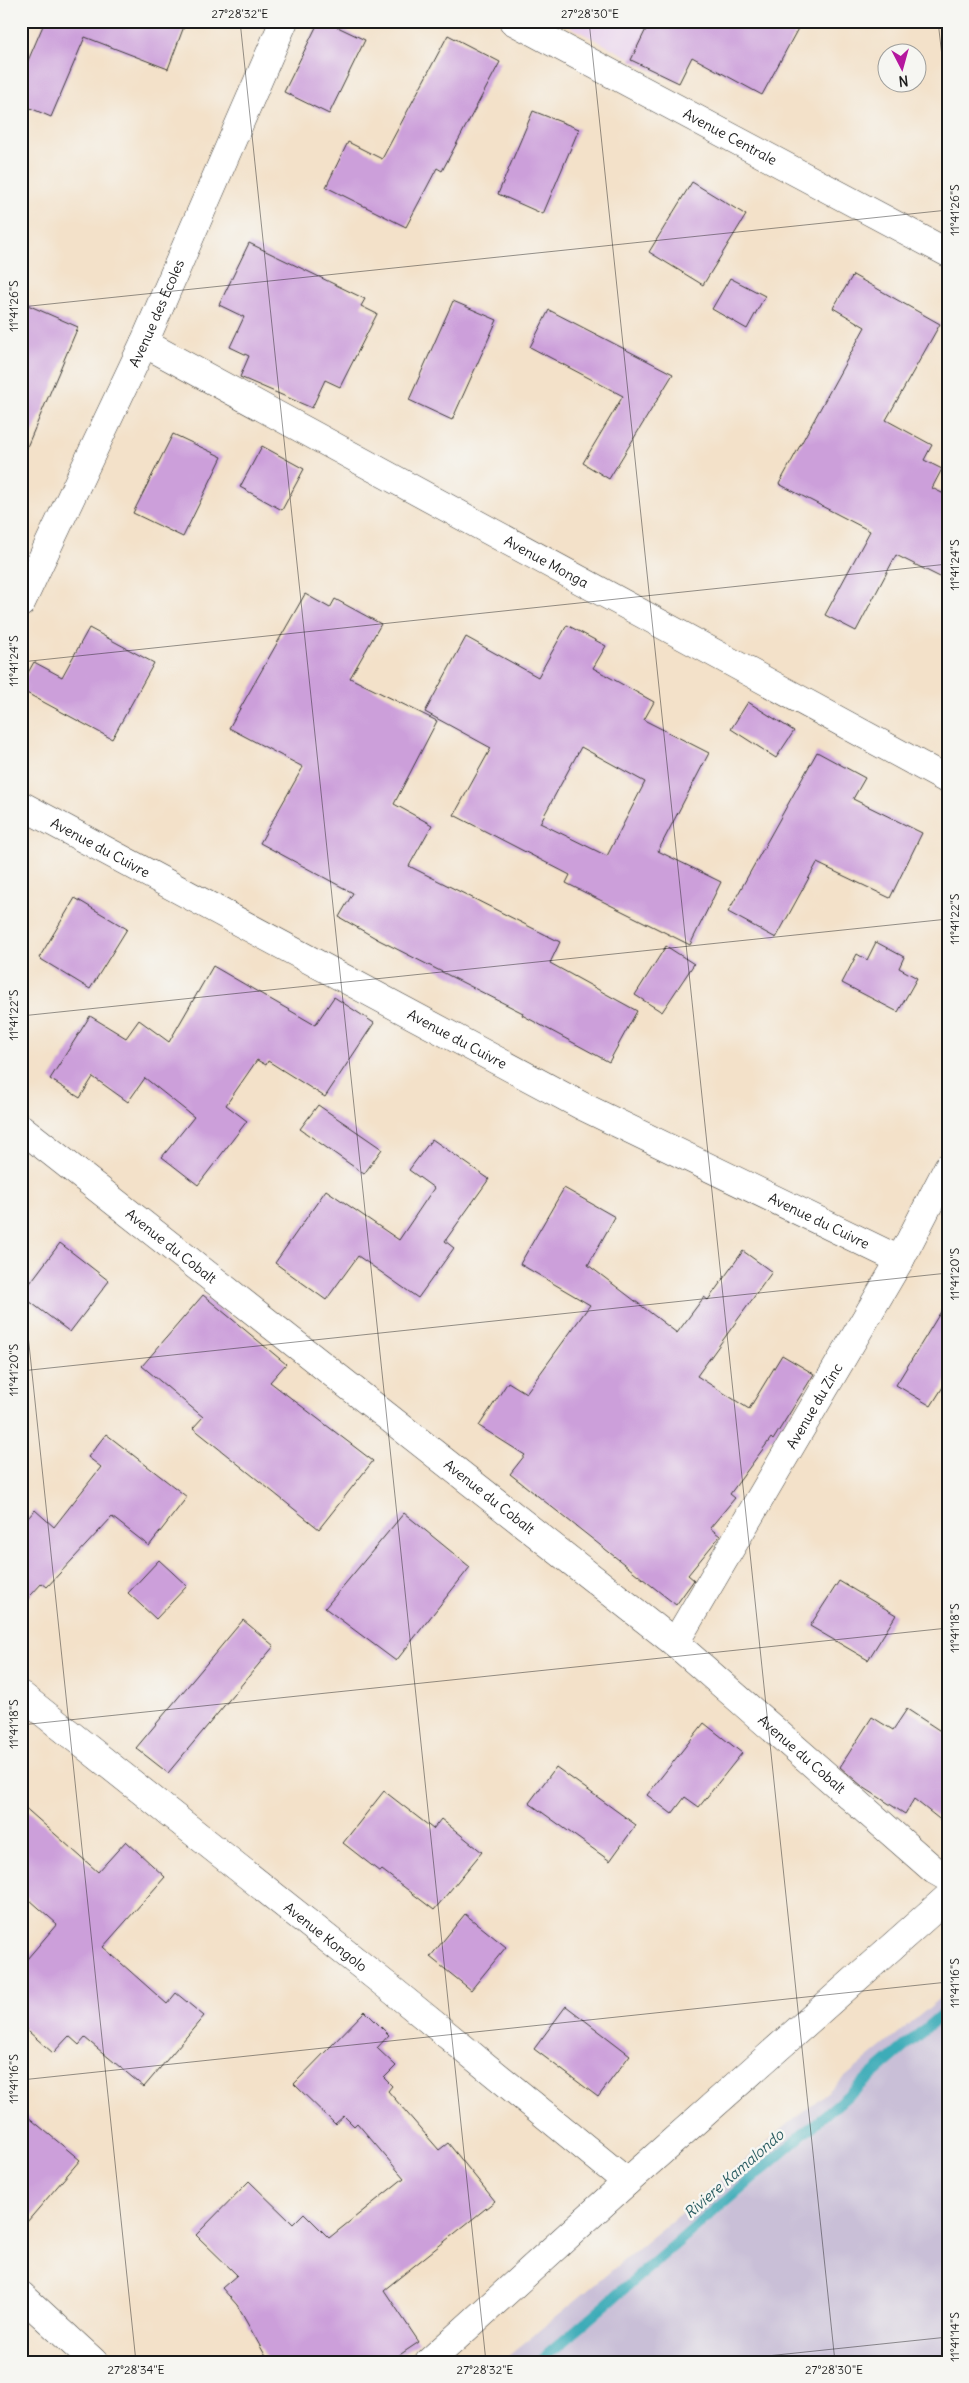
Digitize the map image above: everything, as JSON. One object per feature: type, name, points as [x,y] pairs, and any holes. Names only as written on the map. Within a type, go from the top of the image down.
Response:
[{"type":"street","name":"Avenue des Ecoles","points":[[21,603],[144,343],[284,21]]},
{"type":"street","name":"Avenue Centrale","points":[[513,21],[948,253]]},
{"type":"street","name":"Avenue Monga","points":[[144,343],[948,780]]},
{"type":"street","name":"Avenue du Cuivre","points":[[21,805],[582,1106],[900,1260]]},
{"type":"street","name":"Avenue du Cobalt","points":[[21,1128],[675,1643],[934,1870],[948,1878]]},
{"type":"street","name":"Avenue du Zinc","points":[[675,1643],[900,1260],[948,1167]]},
{"type":"street","name":"Avenue Kongolo","points":[[21,1695],[391,1989],[627,2182]]},
{"type":"street","points":[[429,2362],[627,2182],[948,1897]]},
{"type":"street","points":[[21,2295],[94,2362]]},
{"type":"shaded area","points":[[559,21],[710,21],[679,83]]},
{"type":"shaded area","points":[[948,1992],[948,2362],[501,2362]]},
{"type":"building","points":[[45,21],[186,21],[168,69],[85,37],[51,117],[21,104],[21,77]]},
{"type":"building","points":[[319,21],[325,21],[365,40],[329,114],[284,92]]},
{"type":"building","points":[[650,21],[802,21],[762,95],[692,57],[679,83],[631,60]]},
{"type":"building","points":[[448,35],[500,62],[442,171],[437,168],[406,227],[326,187],[348,142],[382,159]]},
{"type":"building","points":[[533,111],[579,129],[543,214],[498,194]]},
{"type":"building","points":[[692,182],[746,215],[703,285],[649,252]]},
{"type":"building","points":[[249,243],[365,299],[361,306],[377,314],[340,387],[325,380],[312,408],[240,377],[249,356],[230,347],[244,317],[219,305]]},
{"type":"building","points":[[853,275],[940,324],[886,420],[932,445],[924,460],[942,469],[932,488],[948,496],[948,581],[896,555],[856,631],[825,615],[870,531],[779,484],[865,327],[833,308]]},
{"type":"building","points":[[730,278],[765,296],[747,329],[712,309]]},
{"type":"building","points":[[453,301],[497,320],[452,420],[409,400]]},
{"type":"building","points":[[21,302],[78,327],[21,461]]},
{"type":"building","points":[[549,310],[673,374],[609,479],[583,463],[623,396],[530,347]]},
{"type":"building","points":[[173,434],[222,457],[183,537],[133,513]]},
{"type":"building","points":[[262,446],[304,469],[282,510],[240,487]]},
{"type":"building","points":[[305,594],[330,608],[335,599],[381,624],[350,678],[437,721],[394,804],[432,825],[409,866],[560,942],[550,963],[637,1011],[609,1062],[522,1015],[523,1013],[379,940],[339,917],[353,893],[260,843],[303,767],[229,728]]},
{"type":"building","points":[[567,625],[606,646],[593,668],[654,702],[644,720],[709,753],[658,851],[721,882],[690,945],[566,883],[570,875],[454,815],[491,748],[425,712],[466,637],[538,677]],"holes":[[[581,747],[645,782],[607,856],[540,823]]]},
{"type":"building","points":[[89,628],[154,663],[112,739],[21,690],[21,685],[34,662],[62,677]]},
{"type":"building","points":[[748,702],[794,731],[776,758],[731,729]]},
{"type":"building","points":[[817,752],[865,778],[853,799],[922,833],[890,898],[817,863],[776,938],[728,912]]},
{"type":"building","points":[[75,898],[127,929],[90,989],[39,958]]},
{"type":"building","points":[[876,942],[904,957],[899,968],[917,978],[898,1012],[842,983],[857,954],[867,960]]},
{"type":"building","points":[[666,946],[694,964],[662,1012],[635,995]]},
{"type":"building","points":[[213,966],[315,1025],[334,997],[374,1023],[325,1097],[268,1061],[266,1065],[257,1060],[226,1105],[247,1121],[198,1185],[162,1157],[194,1117],[145,1078],[128,1102],[93,1077],[80,1098],[50,1079],[90,1016],[126,1038],[139,1020],[169,1042]]},
{"type":"building","points":[[318,1105],[382,1149],[364,1174],[300,1129]]},
{"type":"building","points":[[432,1139],[489,1179],[445,1241],[454,1248],[418,1298],[358,1256],[326,1300],[275,1263],[326,1190],[399,1240],[434,1188],[409,1170]]},
{"type":"building","points":[[564,1188],[615,1217],[588,1265],[677,1333],[704,1297],[708,1300],[743,1251],[772,1272],[697,1376],[749,1409],[782,1355],[814,1374],[773,1440],[771,1438],[730,1494],[735,1498],[710,1528],[720,1536],[688,1575],[694,1580],[676,1605],[510,1474],[525,1455],[479,1426],[508,1382],[526,1393],[590,1305],[520,1264]]},
{"type":"building","points":[[60,1243],[109,1281],[70,1332],[21,1295]]},
{"type":"building","points":[[203,1295],[286,1364],[270,1382],[373,1461],[319,1529],[193,1428],[203,1417],[142,1366]]},
{"type":"building","points":[[948,1300],[948,1379],[931,1406],[896,1385]]},
{"type":"building","points":[[106,1434],[187,1497],[149,1546],[112,1517],[47,1587],[42,1583],[21,1606],[21,1526],[35,1510],[54,1527],[101,1467],[88,1457]]},
{"type":"building","points":[[404,1513],[470,1567],[396,1661],[325,1608]]},
{"type":"building","points":[[159,1560],[187,1586],[156,1619],[128,1593]]},
{"type":"building","points":[[839,1581],[896,1615],[868,1660],[810,1626]]},
{"type":"building","points":[[243,1620],[274,1646],[168,1773],[136,1748]]},
{"type":"building","points":[[907,1709],[948,1736],[948,1826],[914,1799],[905,1814],[863,1787],[840,1767],[872,1717],[893,1730]]},
{"type":"building","points":[[704,1723],[742,1753],[699,1807],[685,1797],[672,1814],[647,1795]]},
{"type":"building","points":[[556,1767],[636,1825],[610,1861],[529,1803]]},
{"type":"building","points":[[384,1791],[433,1829],[441,1819],[482,1852],[434,1910],[343,1843]]},
{"type":"building","points":[[21,1804],[98,1872],[126,1841],[165,1877],[103,1947],[167,2004],[176,1993],[204,2016],[144,2087],[85,2038],[79,2045],[69,2036],[53,2053],[21,2025],[21,1966],[57,1924],[21,1892]]},
{"type":"building","points":[[465,1914],[506,1947],[471,1990],[430,1957]]},
{"type":"building","points":[[566,2006],[630,2055],[598,2097],[534,2049]]},
{"type":"building","points":[[365,2011],[389,2035],[377,2048],[396,2066],[384,2078],[392,2086],[388,2091],[439,2150],[448,2143],[495,2201],[384,2290],[419,2342],[389,2362],[269,2362],[237,2305],[222,2288],[237,2275],[196,2235],[249,2181],[293,2224],[304,2213],[329,2238],[404,2178],[357,2123],[354,2126],[344,2116],[335,2124],[294,2084]]},
{"type":"building","points":[[21,2111],[80,2160],[21,2229]]},
{"type":"waterway","name":"Riviere Kamalondo","points":[[539,2362],[948,2009]]}]
